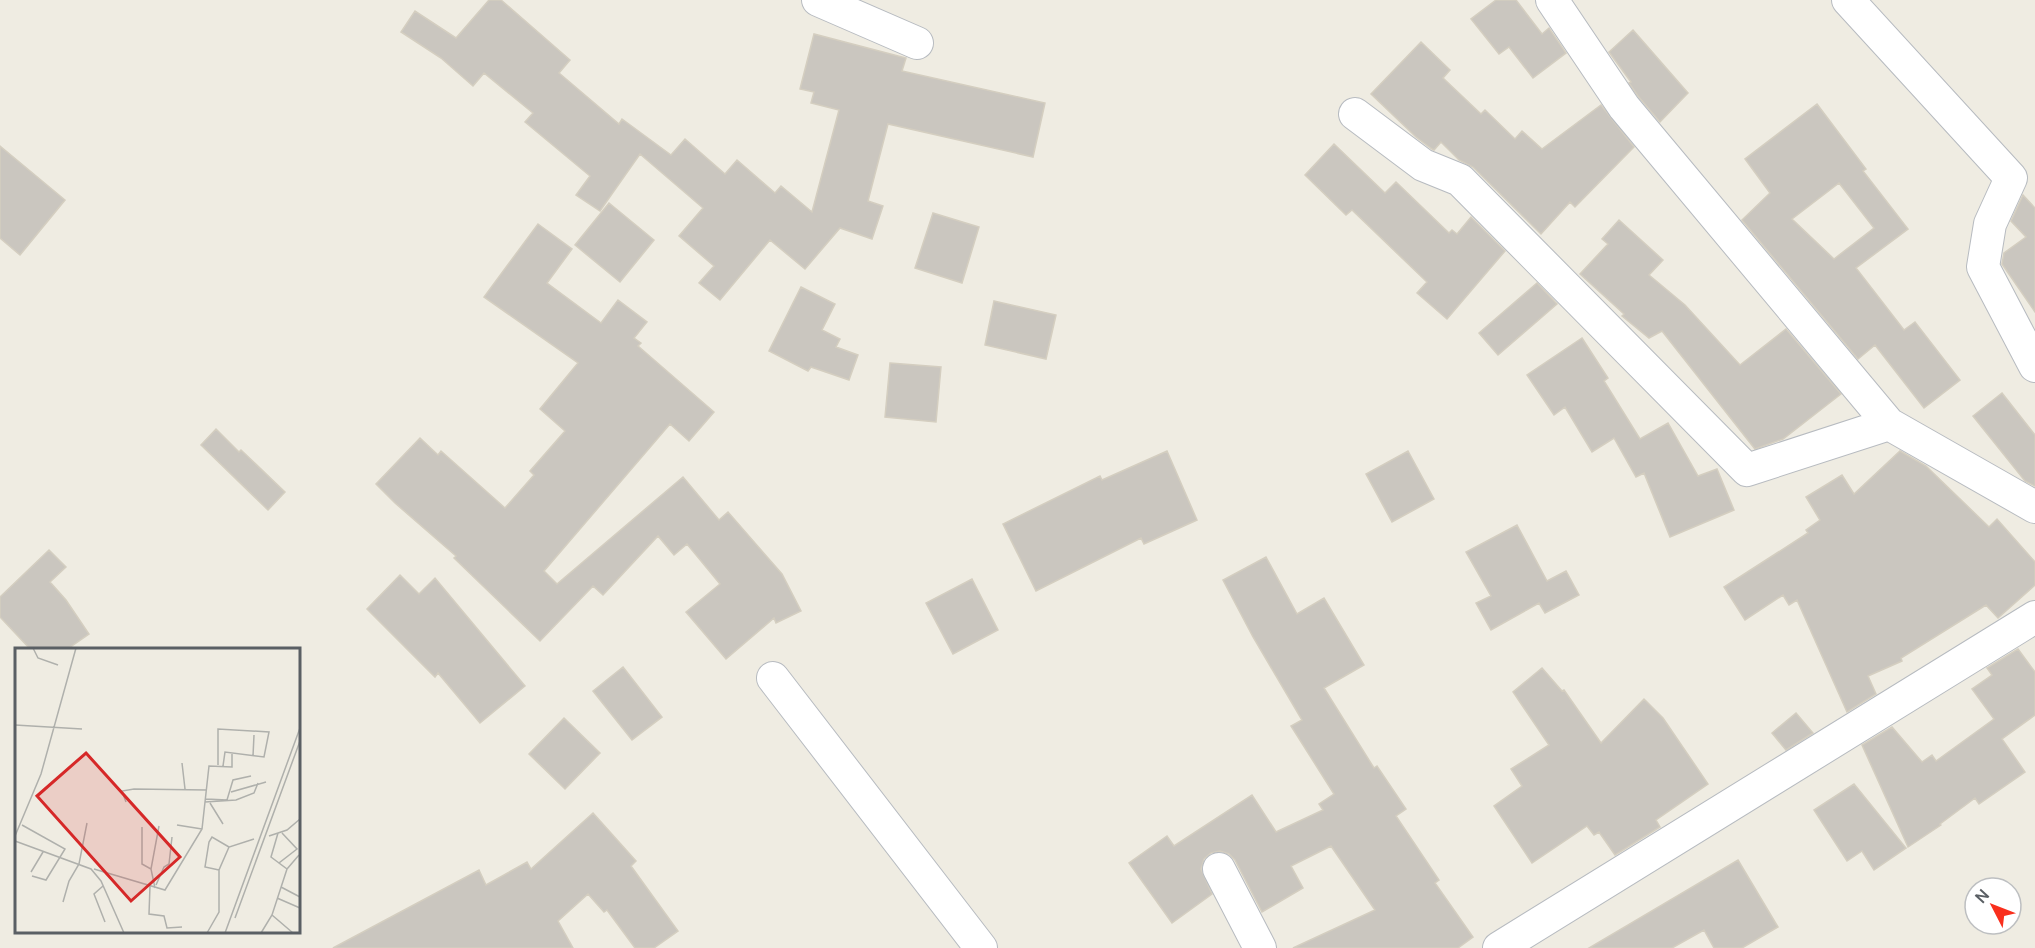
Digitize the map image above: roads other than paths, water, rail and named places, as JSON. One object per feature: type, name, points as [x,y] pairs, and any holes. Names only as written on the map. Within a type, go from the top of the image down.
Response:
[{"type":"street","points":[[818,0],[917,43]]},
{"type":"street","points":[[1552,0],[1624,107],[1889,424],[2035,507]]},
{"type":"street","points":[[1848,0],[2011,178],[1990,224],[1983,267],[2035,366]]},
{"type":"street","points":[[1354,114],[1423,165],[1460,180],[1747,470],[1889,424]]},
{"type":"street","points":[[1499,948],[2035,617]]},
{"type":"street","points":[[773,678],[981,948]]},
{"type":"street","points":[[1219,869],[1260,948]]}]
